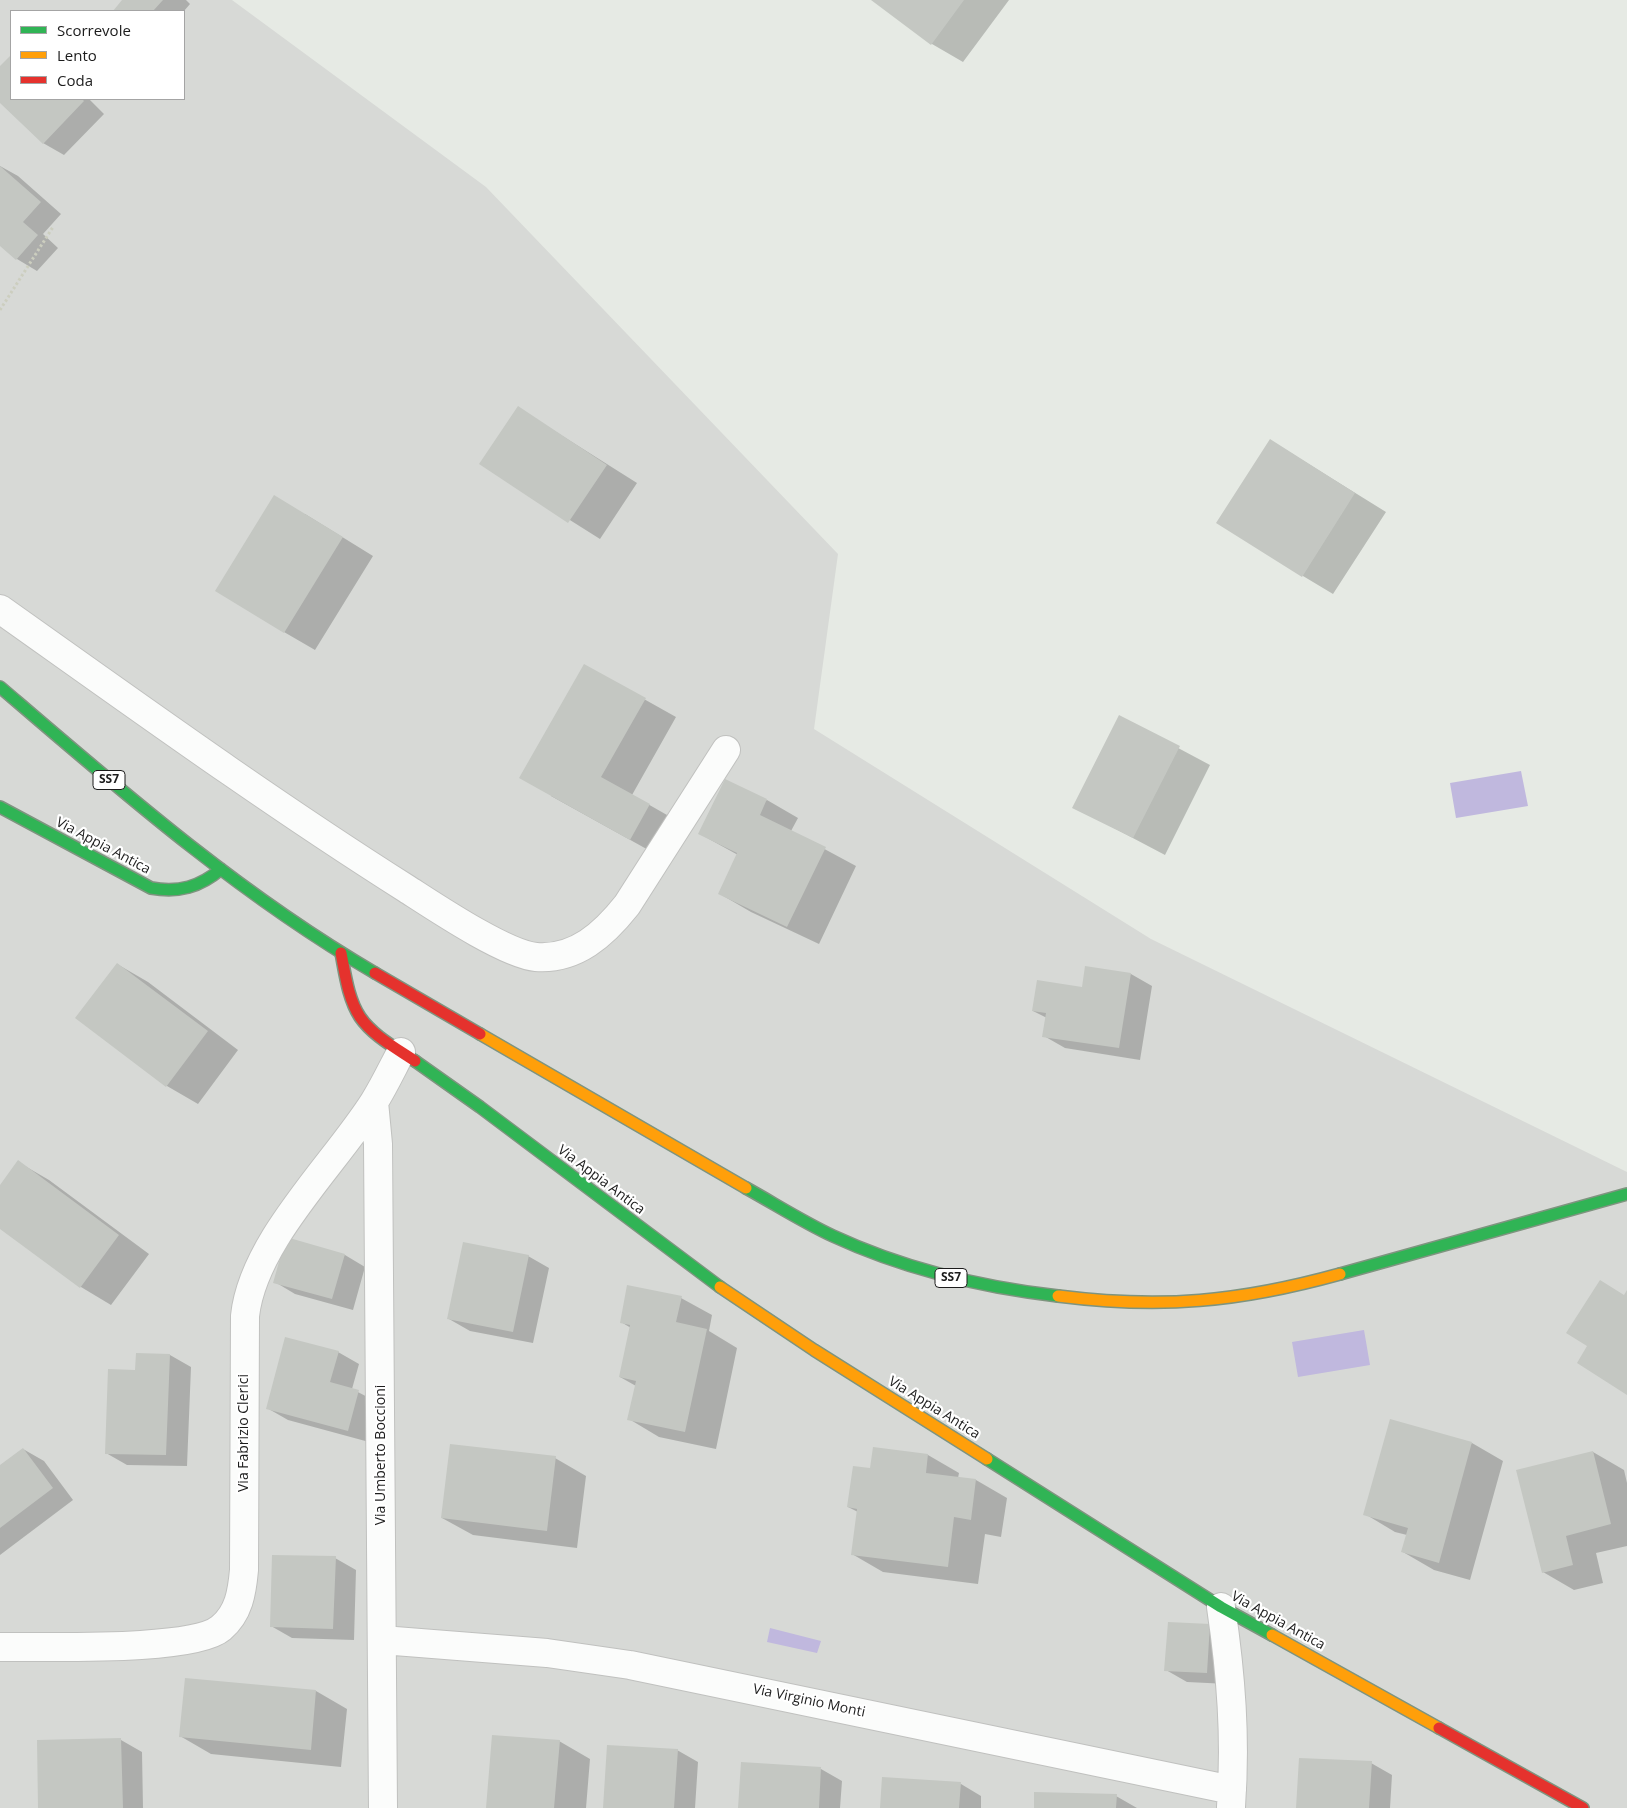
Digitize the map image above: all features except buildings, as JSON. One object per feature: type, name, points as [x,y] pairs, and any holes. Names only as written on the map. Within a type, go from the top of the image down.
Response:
[{"type":"main road","name":"SS7","points":[[0,687],[142,809],[221,869],[341,953],[800,1219],[846,1243],[909,1266],[1016,1292],[1142,1304],[1232,1298],[1293,1286],[1627,1194]]},
{"type":"main road","name":"Via Appia Antica","points":[[0,807],[151,888],[173,891],[194,888],[208,881],[221,869]]},
{"type":"main road","name":"Via Appia Antica","points":[[341,953],[348,987],[360,1017],[377,1035],[480,1107],[656,1241],[758,1314],[1221,1607],[1583,1808]]},
{"type":"street","points":[[0,609],[307,826],[463,924],[519,952],[534,957],[552,958],[569,954],[585,946],[614,922],[627,906],[726,750]]},
{"type":"street","name":"Via Fabrizio Clerici","points":[[0,1647],[178,1643],[210,1635],[230,1620],[240,1601],[244,1570],[245,1330],[250,1293],[254,1279],[272,1243],[374,1102],[401,1052]]},
{"type":"street","name":"Via Umberto Boccioni","points":[[374,1102],[378,1144],[383,1808]]},
{"type":"street","points":[[1221,1607],[1232,1689],[1234,1756],[1232,1799]]},
{"type":"street","name":"Via Virginio Monti","points":[[382,1640],[539,1652],[630,1665],[1232,1799]]},
{"type":"path","points":[[0,310],[53,227]]},
{"type":"shaded area","points":[[0,0],[232,0],[486,187],[838,554],[814,729],[1151,939],[1627,1172],[1627,1808],[0,1808]]},
{"type":"shaded area","points":[[1521,771],[1528,806],[1456,818],[1450,783]]},
{"type":"shaded area","points":[[1364,1330],[1370,1365],[1298,1377],[1292,1342]]},
{"type":"shaded area","points":[[770,1628],[821,1641],[817,1653],[767,1642]]},
{"type":"traffic: fast","points":[[0,687],[90,764],[228,875],[325,942],[375,973]]},
{"type":"traffic: fast","points":[[0,807],[151,888],[171,890],[189,887],[205,880],[221,869]]},
{"type":"traffic: fast","points":[[415,1061],[480,1107],[720,1287]]},
{"type":"traffic: fast","points":[[746,1188],[822,1231],[887,1258],[971,1282],[1058,1296]]},
{"type":"traffic: fast","points":[[1340,1274],[1627,1194]]},
{"type":"traffic: fast","points":[[987,1459],[1221,1607],[1272,1635]]},
{"type":"traffic: slow","points":[[480,1034],[746,1188]]},
{"type":"traffic: slow","points":[[1058,1296],[1131,1302],[1200,1300],[1268,1291],[1340,1274]]},
{"type":"traffic: slow","points":[[720,1287],[814,1350],[987,1459]]},
{"type":"traffic: slow","points":[[1272,1635],[1439,1728]]},
{"type":"traffic: jam","points":[[341,953],[350,994],[360,1017],[378,1036],[415,1061]]},
{"type":"traffic: jam","points":[[375,973],[480,1034]]},
{"type":"traffic: jam","points":[[1439,1728],[1583,1808]]}]
